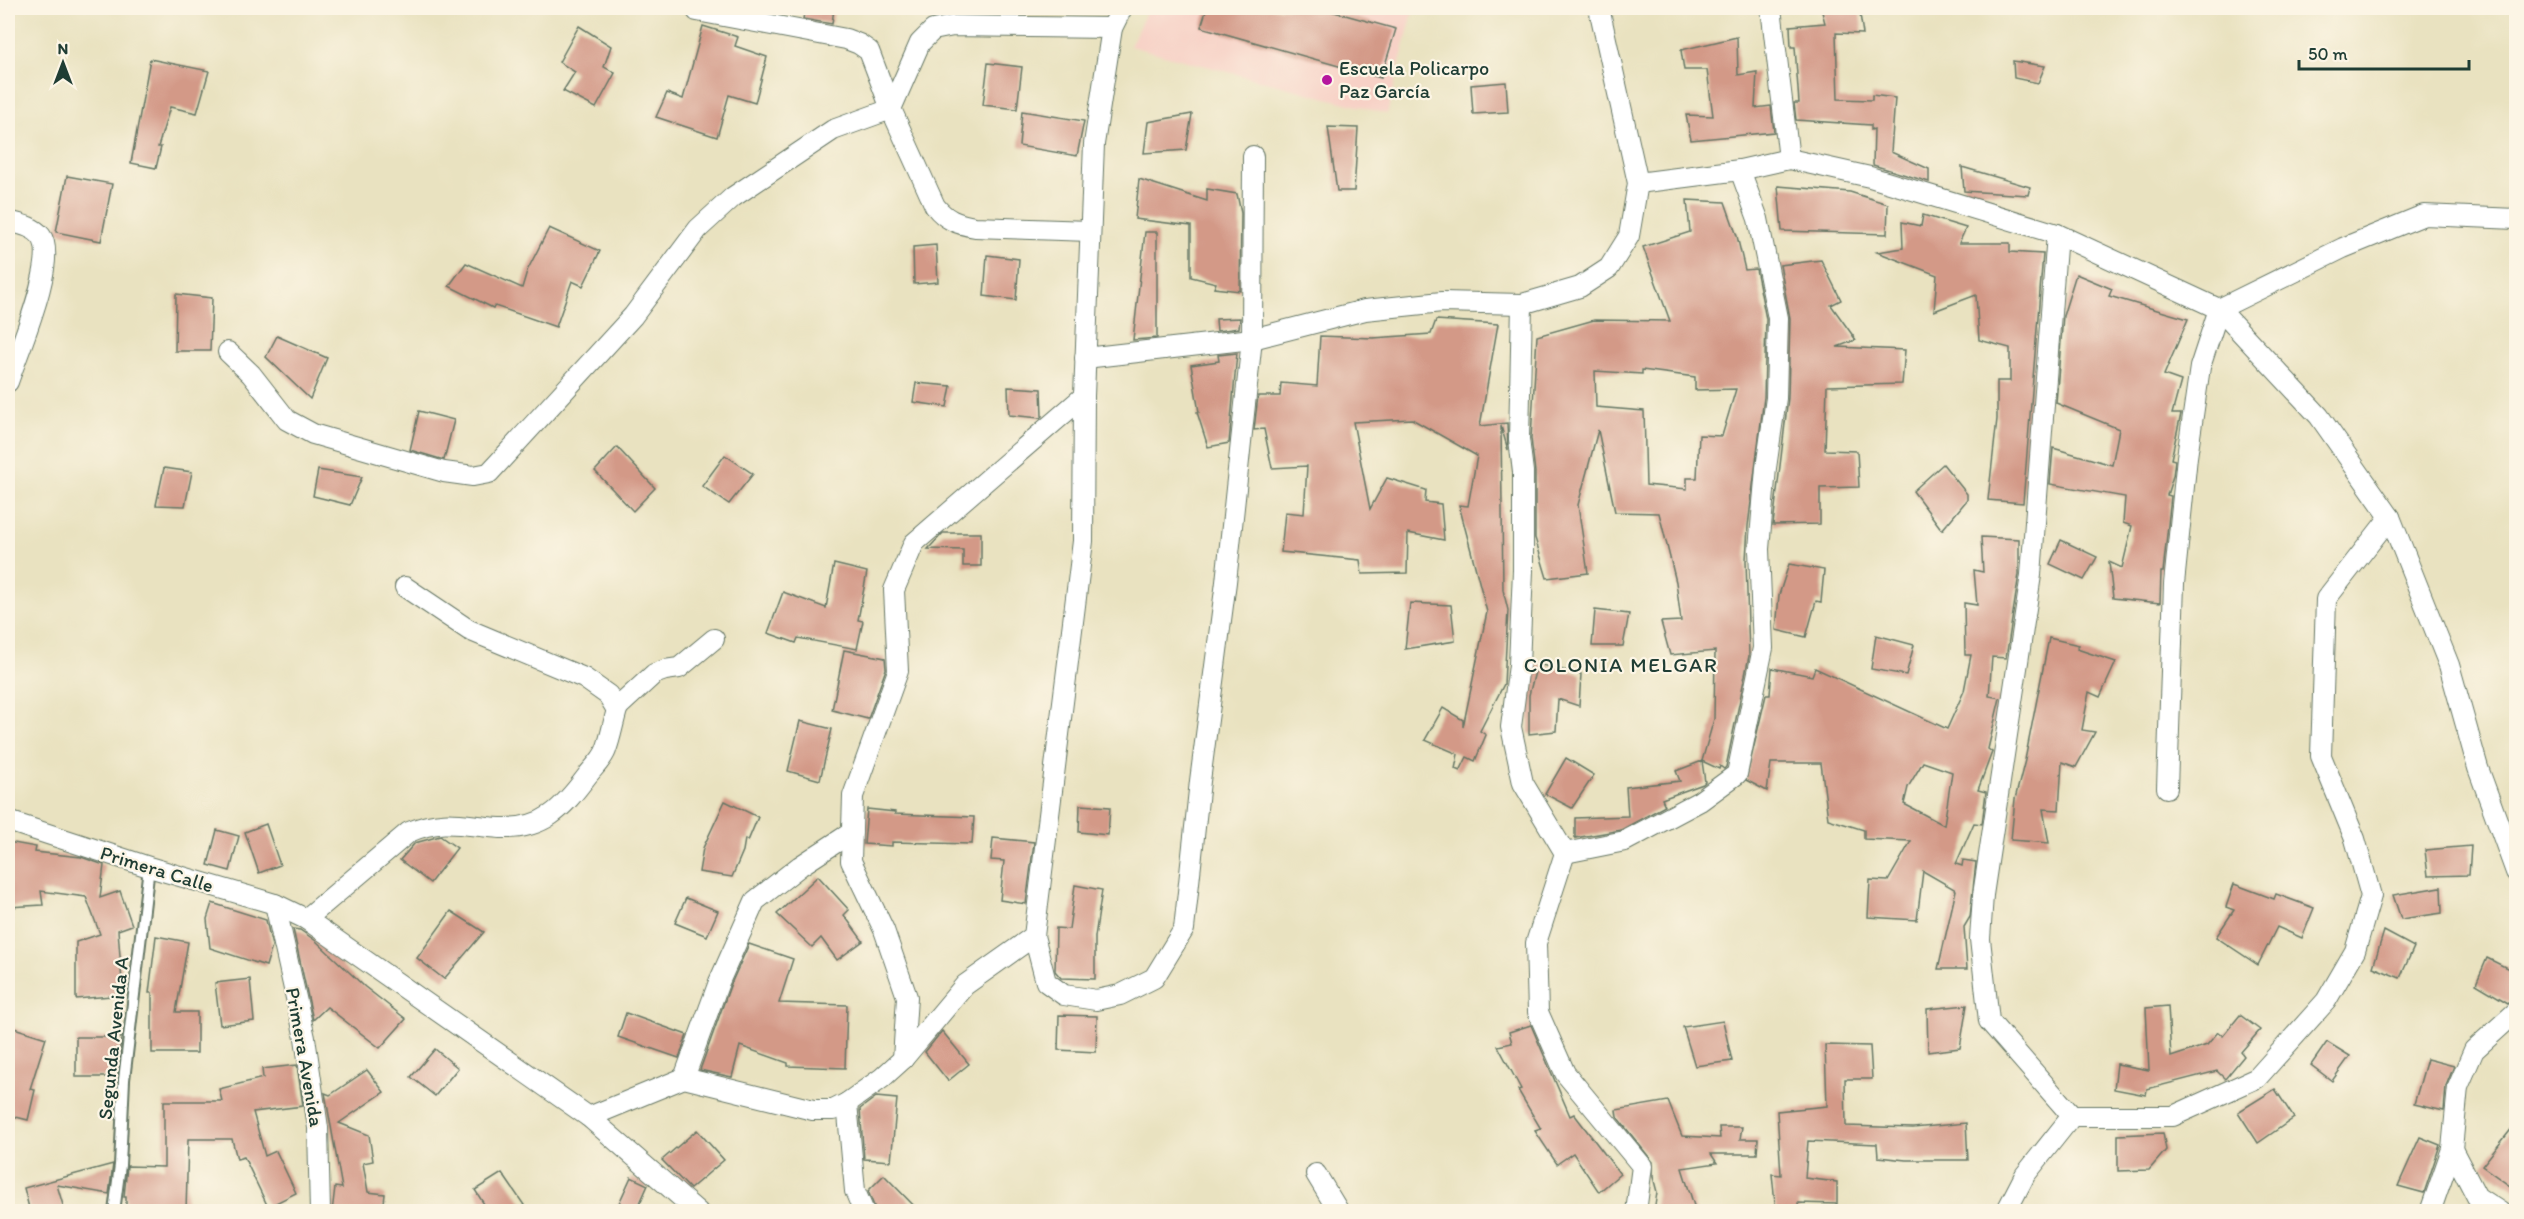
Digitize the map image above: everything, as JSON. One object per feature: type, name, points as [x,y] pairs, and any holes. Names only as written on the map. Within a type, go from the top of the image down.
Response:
[{"type":"street","points":[[1122,8],[1112,28],[1094,144],[1085,358],[1083,541],[1034,936],[1046,982],[1064,995],[1096,1000],[1120,995],[1154,978],[1184,929],[1226,582],[1252,339],[1253,156]]},
{"type":"street","points":[[1085,358],[1252,339],[1365,310],[1442,302],[1522,304],[1580,287],[1609,268],[1629,236],[1638,183],[1599,8]]},
{"type":"street","points":[[1771,8],[1789,159]]},
{"type":"street","points":[[697,11],[846,39],[869,51],[891,110],[935,206],[943,216],[958,224],[975,227],[1090,231]]},
{"type":"street","points":[[228,352],[251,374],[287,420],[313,434],[444,472],[473,476],[489,473],[633,316],[698,229],[733,197],[833,130],[891,110],[920,43],[933,30],[953,26],[1112,28]]},
{"type":"street","points":[[1638,183],[1740,171],[1789,159],[1869,177],[2057,234],[2220,309],[2319,416],[2390,517],[2449,665],[2478,768],[2517,872]]},
{"type":"street","points":[[1565,853],[1625,841],[1700,801],[1737,774],[1763,648],[1759,549],[1766,468],[1776,398],[1778,318],[1758,219],[1740,171]]},
{"type":"street","points":[[2167,788],[2174,584],[2187,457],[2200,367],[2220,309],[2343,248],[2424,215],[2517,219]]},
{"type":"street","points":[[8,221],[34,229],[43,238],[47,254],[45,276],[8,382]]},
{"type":"street","points":[[2057,234],[2031,574],[1983,895],[1980,939],[1989,1021],[2072,1116],[2173,1116],[2257,1078],[2326,1001],[2355,951],[2371,896],[2355,839],[2321,756],[2326,599],[2390,517]]},
{"type":"street","points":[[1522,304],[1519,439],[1524,472],[1523,570],[1519,665],[1511,727],[1523,783],[1565,853],[1536,944],[1538,1012],[1565,1073],[1642,1166],[1636,1212]]},
{"type":"street","points":[[903,1059],[907,997],[884,930],[851,861],[853,796],[898,671],[894,590],[914,543],[1084,396]]},
{"type":"street","points":[[405,587],[469,630],[584,678],[608,695],[616,709]]},
{"type":"street","points":[[306,919],[409,832],[426,824],[445,822],[503,828],[530,824],[549,818],[567,804],[605,753],[616,709],[654,674],[679,668],[714,639]]},
{"type":"street","name":"Primera Calle","points":[[8,821],[149,867],[275,904],[306,919],[589,1117],[698,1212]]},
{"type":"street","points":[[684,1078],[719,982],[755,901],[800,866],[852,832]]},
{"type":"street","name":"Primera Avenida","points":[[275,904],[305,1038],[310,1072],[318,1128],[320,1212]]},
{"type":"street","points":[[589,1117],[684,1078],[813,1110],[833,1110],[882,1078],[903,1059],[965,985],[1034,936]]},
{"type":"street","points":[[2430,1212],[2452,1149],[2458,1087],[2474,1050],[2517,1012]]},
{"type":"street","points":[[847,1103],[855,1191],[864,1212]]},
{"type":"street","points":[[2011,1210],[2025,1175],[2072,1116]]},
{"type":"street","points":[[2452,1149],[2477,1197],[2500,1212]]},
{"type":"street","points":[[1316,1174],[1339,1212]]},
{"type":"lane","name":"Segunda Avenida A","points":[[114,1212],[120,1165],[124,1080],[149,867]]},
{"type":"shaded area","name":"Escuela Policarpo Paz García","points":[[1148,8],[1414,8],[1387,114],[1130,46]]},
{"type":"building","points":[[805,8],[834,8],[832,24],[803,19]]},
{"type":"building","points":[[1207,8],[1320,8],[1396,29],[1381,78],[1201,27]]},
{"type":"building","points":[[1821,8],[1859,8],[1863,34],[1836,33],[1838,99],[1872,100],[1872,95],[1895,98],[1891,152],[1929,169],[1929,182],[1873,165],[1874,129],[1871,130],[1871,125],[1796,120],[1794,103],[1799,103],[1795,47],[1791,47],[1790,26],[1825,23]]},
{"type":"building","points":[[579,26],[611,46],[604,67],[615,73],[596,108],[563,91],[575,72],[559,62]]},
{"type":"building","points":[[703,26],[738,37],[735,46],[767,57],[755,103],[729,95],[717,137],[656,117],[667,93],[683,99]]},
{"type":"building","points":[[1737,37],[1738,75],[1757,72],[1755,108],[1771,106],[1774,132],[1691,140],[1686,115],[1713,116],[1707,70],[1684,70],[1681,50]]},
{"type":"building","points":[[150,59],[209,71],[197,113],[170,107],[158,147],[161,147],[156,168],[131,163]]},
{"type":"building","points":[[2013,61],[2045,66],[2038,83],[2014,78]]},
{"type":"building","points":[[988,63],[1022,67],[1017,109],[983,105]]},
{"type":"building","points":[[1506,82],[1508,112],[1473,114],[1471,85]]},
{"type":"building","points":[[1022,111],[1084,121],[1077,156],[1019,146]]},
{"type":"building","points":[[1192,114],[1186,150],[1144,153],[1148,122]]},
{"type":"building","points":[[1328,127],[1358,128],[1354,191],[1337,191]]},
{"type":"building","points":[[1962,167],[2030,187],[2028,195],[1964,191]]},
{"type":"building","points":[[67,176],[112,184],[101,241],[56,232]]},
{"type":"building","points":[[1139,179],[1207,201],[1207,189],[1237,194],[1241,213],[1240,291],[1214,288],[1216,283],[1191,277],[1191,226],[1135,219]]},
{"type":"building","points":[[1778,186],[1850,192],[1888,204],[1887,234],[1782,231]]},
{"type":"building","points":[[1687,200],[1725,202],[1737,236],[1745,270],[1756,269],[1766,319],[1764,397],[1746,560],[1749,656],[1724,769],[1702,761],[1714,719],[1715,651],[1670,655],[1661,622],[1681,621],[1676,582],[1659,513],[1615,512],[1598,430],[1578,505],[1588,573],[1547,578],[1535,538],[1535,472],[1531,438],[1537,336],[1594,320],[1670,321],[1643,247],[1690,232]],"holes":[[[1642,370],[1695,377],[1695,390],[1736,389],[1722,436],[1699,435],[1697,478],[1687,478],[1687,489],[1646,485],[1644,411],[1596,407],[1595,371],[1642,374]]]},
{"type":"building","points":[[1923,215],[1966,228],[1959,243],[2010,243],[2010,252],[2043,254],[2023,503],[1988,500],[1997,419],[1997,381],[2010,381],[2010,348],[1979,340],[1976,295],[1934,311],[1937,275],[1877,252],[1903,248],[1902,222],[1921,226]]},
{"type":"building","points":[[549,228],[600,251],[583,286],[572,281],[556,327],[495,306],[493,308],[449,286],[466,263],[522,288],[527,271]]},
{"type":"building","points":[[1145,232],[1157,232],[1157,338],[1133,340]]},
{"type":"building","points":[[936,245],[938,282],[914,284],[913,247]]},
{"type":"building","points":[[987,255],[1019,259],[1016,300],[984,296]]},
{"type":"building","points":[[1821,260],[1841,300],[1831,305],[1856,340],[1837,347],[1905,350],[1902,384],[1827,386],[1825,450],[1857,451],[1859,487],[1820,488],[1820,524],[1773,525],[1788,398],[1790,318],[1780,265]]},
{"type":"building","points":[[2076,274],[2112,289],[2109,296],[2188,319],[2164,375],[2181,381],[2172,414],[2181,414],[2171,459],[2175,460],[2173,476],[2167,495],[2171,496],[2163,572],[2161,572],[2160,603],[2113,598],[2109,562],[2122,568],[2132,526],[2123,523],[2125,497],[2050,484],[2053,448],[2112,465],[2119,429],[2056,403],[2063,316]]},
{"type":"building","points":[[176,294],[212,298],[210,351],[175,351]]},
{"type":"building","points":[[1240,318],[1239,328],[1217,331],[1216,319]]},
{"type":"building","points":[[1436,320],[1498,324],[1480,426],[1507,423],[1508,450],[1501,426],[1503,590],[1508,610],[1504,684],[1480,731],[1486,735],[1475,761],[1467,757],[1460,771],[1455,769],[1458,754],[1425,740],[1443,708],[1463,720],[1463,727],[1487,612],[1459,505],[1468,506],[1477,456],[1412,419],[1353,422],[1370,509],[1387,478],[1426,490],[1425,502],[1441,504],[1444,540],[1408,533],[1407,573],[1362,574],[1360,560],[1281,552],[1285,512],[1304,514],[1307,466],[1272,468],[1264,429],[1254,430],[1258,396],[1280,396],[1281,383],[1317,386],[1320,336],[1373,338],[1431,334]]},
{"type":"building","points":[[277,336],[327,358],[310,399],[266,357]]},
{"type":"building","points":[[1237,353],[1229,443],[1208,447],[1197,412],[1199,412],[1191,365],[1219,361],[1218,355]]},
{"type":"building","points":[[916,383],[951,386],[947,407],[913,402]]},
{"type":"building","points":[[1008,387],[1041,389],[1042,416],[1040,418],[1009,415]]},
{"type":"building","points":[[419,411],[454,420],[444,460],[410,450]]},
{"type":"building","points":[[617,447],[655,488],[633,511],[595,471]]},
{"type":"building","points":[[725,455],[753,474],[729,504],[702,486]]},
{"type":"building","points":[[1943,464],[1967,494],[1967,500],[1942,530],[1913,491]]},
{"type":"building","points":[[164,468],[192,472],[185,506],[156,505]]},
{"type":"building","points":[[318,470],[362,477],[350,505],[313,496]]},
{"type":"building","points":[[943,533],[981,533],[981,566],[963,566],[963,550],[928,549]]},
{"type":"building","points":[[1981,537],[2019,539],[2019,574],[2006,658],[1992,657],[1989,696],[2000,698],[1988,749],[1992,752],[1978,790],[1986,792],[1982,824],[1974,823],[1956,864],[1962,866],[1963,860],[1976,862],[1970,917],[1964,927],[1967,969],[1938,969],[1956,890],[1923,871],[1917,920],[1868,917],[1870,880],[1888,881],[1911,841],[1864,839],[1864,830],[1828,819],[1821,763],[1771,763],[1767,791],[1746,780],[1766,695],[1770,695],[1772,668],[1812,676],[1815,668],[1947,729],[1964,691],[1971,655],[1965,655],[1964,603],[1977,605],[1974,570],[1983,572]],"holes":[[[1923,762],[1952,772],[1944,825],[1904,804],[1908,787]]]},
{"type":"building","points":[[2061,540],[2097,557],[2084,580],[2050,564]]},
{"type":"building","points":[[834,564],[867,572],[858,620],[863,621],[857,649],[798,638],[796,643],[768,633],[783,592],[826,608]]},
{"type":"building","points":[[1789,564],[1824,570],[1821,602],[1816,601],[1806,637],[1776,630],[1779,595]]},
{"type":"building","points":[[1410,603],[1451,605],[1455,641],[1405,649]]},
{"type":"building","points":[[1595,610],[1629,614],[1623,646],[1592,646]]},
{"type":"building","points":[[1876,635],[1914,645],[1906,675],[1871,669]]},
{"type":"building","points":[[2049,638],[2079,645],[2077,649],[2116,662],[2100,697],[2089,692],[2082,730],[2095,732],[2076,767],[2062,762],[2059,810],[2043,809],[2049,843],[2011,840],[2015,799]]},
{"type":"building","points":[[844,650],[885,658],[886,669],[868,719],[832,710]]},
{"type":"building","points":[[1537,664],[1581,674],[1579,706],[1558,699],[1556,731],[1529,734],[1529,695]]},
{"type":"building","points":[[800,721],[832,729],[820,780],[788,771]]},
{"type":"building","points":[[1566,758],[1594,775],[1572,808],[1545,794]]},
{"type":"building","points":[[1702,761],[1705,782],[1703,784],[1662,799],[1665,806],[1621,830],[1575,838],[1575,818],[1628,816],[1626,787],[1680,781],[1676,771]]},
{"type":"building","points":[[725,801],[758,817],[748,841],[745,839],[743,851],[732,877],[699,872],[703,848]]},
{"type":"building","points":[[1080,805],[1110,807],[1108,835],[1079,832]]},
{"type":"building","points":[[867,809],[895,812],[895,814],[974,817],[972,844],[892,842],[892,846],[864,844]]},
{"type":"building","points":[[266,824],[280,865],[259,873],[245,832]]},
{"type":"building","points":[[217,830],[239,836],[230,871],[208,865]]},
{"type":"building","points":[[440,836],[457,848],[430,883],[400,860],[415,843]]},
{"type":"building","points":[[993,838],[1034,842],[1026,904],[1000,900],[1004,861],[991,860]]},
{"type":"building","points":[[8,842],[36,847],[35,852],[81,857],[104,865],[100,898],[120,891],[132,925],[118,930],[123,995],[76,999],[76,942],[100,934],[86,897],[41,891],[43,905],[8,907]]},
{"type":"building","points":[[2471,846],[2469,875],[2428,876],[2425,850]]},
{"type":"building","points":[[818,876],[849,910],[844,915],[863,941],[837,960],[821,938],[812,947],[777,914]]},
{"type":"building","points":[[2234,884],[2274,899],[2276,894],[2314,908],[2302,938],[2277,927],[2258,965],[2216,937],[2234,910],[2226,907]]},
{"type":"building","points":[[1075,885],[1102,890],[1095,937],[1095,979],[1061,978],[1055,971],[1056,928],[1069,929]]},
{"type":"building","points":[[2441,887],[2442,913],[2401,919],[2393,895]]},
{"type":"building","points":[[686,898],[718,911],[707,936],[675,923]]},
{"type":"building","points":[[212,903],[266,920],[272,946],[266,966],[210,948],[207,919]]},
{"type":"building","points":[[451,911],[484,932],[444,979],[417,958]]},
{"type":"building","points":[[293,929],[300,930],[316,941],[365,987],[406,1019],[380,1048],[327,1007],[313,1020]]},
{"type":"building","points":[[2384,931],[2414,947],[2400,978],[2373,967]]},
{"type":"building","points":[[156,936],[188,942],[176,1012],[197,1012],[197,1053],[152,1053],[152,993],[149,993]]},
{"type":"building","points":[[749,944],[793,959],[779,1003],[847,1005],[845,1068],[788,1066],[788,1063],[740,1046],[732,1077],[700,1070],[730,986]]},
{"type":"building","points":[[2487,958],[2517,973],[2517,994],[2508,1003],[2476,984]]},
{"type":"building","points":[[250,979],[254,1021],[220,1025],[215,983]]},
{"type":"building","points":[[1967,1005],[1960,1048],[1928,1052],[1927,1009]]},
{"type":"building","points":[[2168,1006],[2171,1057],[2207,1045],[2218,1032],[2223,1036],[2240,1015],[2260,1030],[2241,1052],[2244,1056],[2225,1079],[2217,1071],[2147,1089],[2146,1095],[2114,1089],[2117,1064],[2149,1070],[2146,1008]]},
{"type":"building","points":[[626,1013],[687,1035],[679,1058],[618,1037]]},
{"type":"building","points":[[1059,1015],[1097,1016],[1096,1052],[1058,1050]]},
{"type":"building","points":[[1723,1021],[1732,1061],[1695,1066],[1683,1027]]},
{"type":"building","points":[[1531,1025],[1570,1116],[1574,1114],[1620,1174],[1599,1192],[1573,1153],[1557,1164],[1535,1131],[1541,1129],[1518,1090],[1521,1089],[1498,1046],[1512,1043],[1509,1032]]},
{"type":"building","points":[[14,1028],[46,1038],[30,1089],[35,1090],[28,1120],[8,1115],[8,1049]]},
{"type":"building","points":[[942,1031],[969,1064],[948,1081],[925,1052]]},
{"type":"building","points":[[76,1037],[121,1037],[117,1077],[76,1077]]},
{"type":"building","points":[[2327,1042],[2350,1056],[2332,1081],[2311,1065]]},
{"type":"building","points":[[1825,1045],[1870,1046],[1872,1079],[1845,1079],[1846,1126],[1913,1128],[1966,1123],[1968,1160],[1906,1160],[1878,1157],[1877,1144],[1808,1141],[1805,1178],[1837,1182],[1837,1204],[1798,1203],[1799,1212],[1776,1212],[1772,1174],[1781,1175],[1777,1111],[1827,1106]]},
{"type":"building","points":[[435,1049],[458,1068],[435,1096],[411,1077]]},
{"type":"building","points":[[2427,1059],[2454,1066],[2446,1086],[2444,1111],[2414,1104]]},
{"type":"building","points":[[297,1065],[303,1106],[253,1112],[265,1156],[276,1151],[296,1193],[268,1207],[244,1157],[237,1159],[232,1139],[188,1139],[186,1212],[126,1212],[126,1197],[124,1197],[127,1166],[164,1167],[164,1101],[222,1101],[219,1089],[263,1078],[262,1069]]},
{"type":"building","points":[[367,1070],[384,1092],[339,1123],[369,1135],[373,1161],[363,1163],[368,1192],[385,1194],[383,1212],[332,1212],[335,1187],[342,1188],[325,1093],[330,1095]]},
{"type":"building","points":[[2275,1089],[2294,1118],[2258,1143],[2238,1112]]},
{"type":"building","points":[[876,1097],[897,1099],[891,1161],[864,1159],[860,1109]]},
{"type":"building","points":[[1668,1101],[1682,1136],[1720,1138],[1719,1127],[1742,1127],[1740,1139],[1758,1139],[1757,1154],[1711,1154],[1717,1163],[1682,1168],[1696,1212],[1654,1212],[1657,1192],[1653,1177],[1653,1162],[1617,1117],[1616,1110]]},
{"type":"building","points":[[2517,1122],[2517,1191],[2482,1166]]},
{"type":"building","points":[[697,1130],[724,1160],[690,1189],[662,1160]]},
{"type":"building","points":[[2163,1133],[2166,1150],[2149,1170],[2118,1171],[2118,1135]]},
{"type":"building","points":[[2420,1137],[2440,1145],[2424,1193],[2398,1186]]},
{"type":"building","points":[[113,1164],[109,1194],[57,1185],[65,1212],[30,1212],[24,1188]]},
{"type":"building","points":[[502,1173],[524,1205],[515,1212],[489,1212],[475,1190]]},
{"type":"building","points":[[884,1175],[920,1212],[876,1211],[868,1191]]},
{"type":"building","points":[[631,1177],[648,1185],[636,1212],[615,1212]]},
{"type":"place","name":"Escuela Policarpo Paz García","points":[[1327,80]]},
{"type":"district","name":"COLONIA MELGAR","points":[[1621,665]]}]
